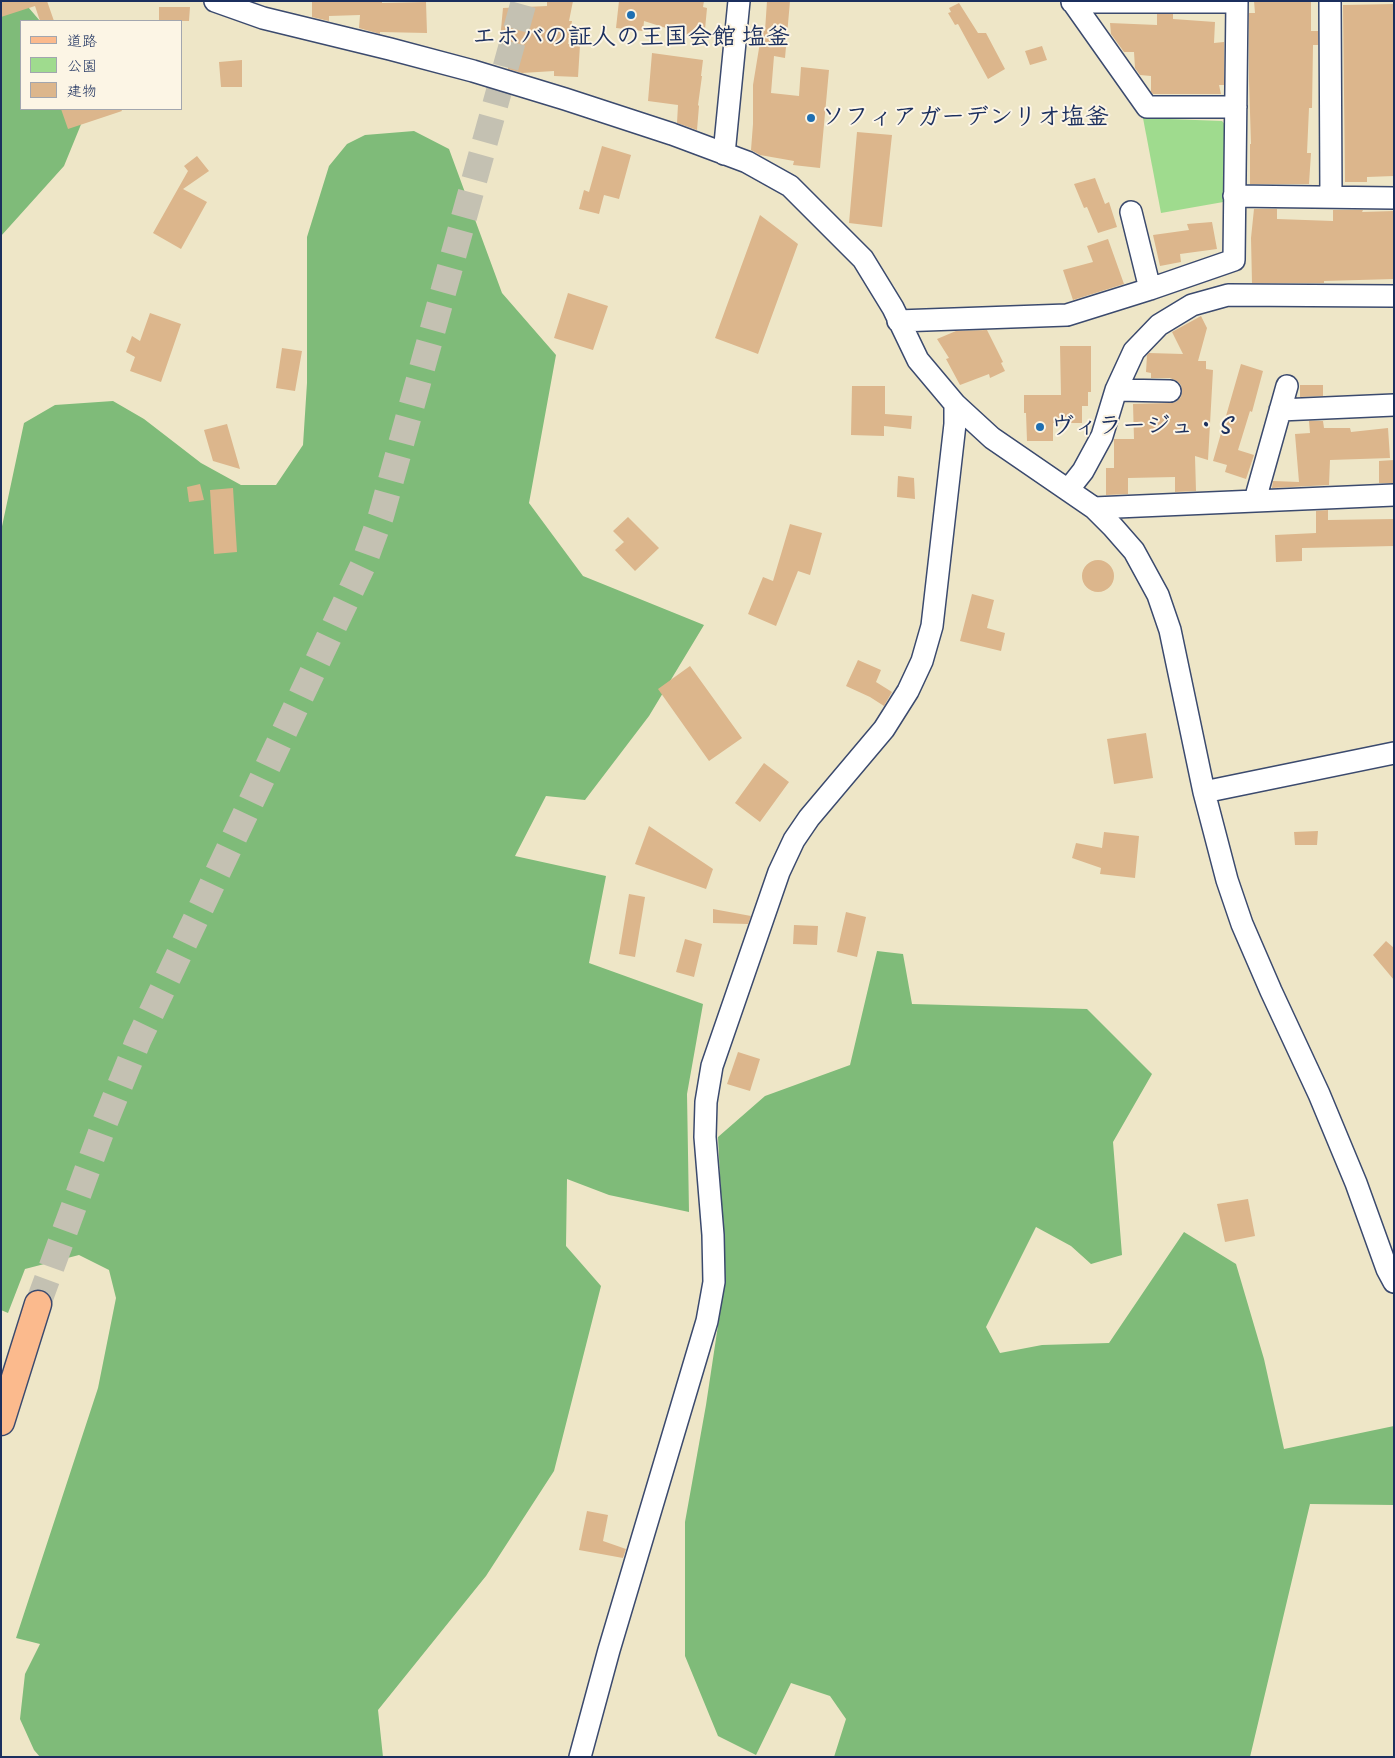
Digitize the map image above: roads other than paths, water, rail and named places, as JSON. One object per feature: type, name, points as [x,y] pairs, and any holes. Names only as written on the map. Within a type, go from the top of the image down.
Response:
[{"type":"main road","points":[[1,1422],[38,1304]]},
{"type":"street","points":[[216,1],[263,18],[473,71],[672,134],[747,162],[790,186],[863,259],[892,308],[918,360],[956,404],[992,438],[1094,508],[1134,551],[1158,595],[1170,630],[1204,792],[1227,880],[1242,924],[1271,992],[1319,1094],[1356,1183],[1387,1269],[1394,1282]]},
{"type":"street","points":[[724,154],[740,1]]},
{"type":"street","points":[[1330,1],[1331,198]]},
{"type":"street","points":[[898,321],[1067,315],[1234,260],[1237,2],[1072,2]]},
{"type":"street","points":[[1072,2],[1147,107],[1236,107]]},
{"type":"street","points":[[1234,196],[1394,198]]},
{"type":"street","points":[[1131,212],[1150,289]]},
{"type":"street","points":[[1068,490],[1083,471],[1102,436],[1116,390],[1134,351],[1159,325],[1192,305],[1228,295],[1394,296]]},
{"type":"street","points":[[1255,500],[1287,386]]},
{"type":"street","points":[[1116,390],[1170,391]]},
{"type":"street","points":[[580,1757],[609,1650],[707,1321],[714,1282],[713,1235],[705,1137],[706,1102],[712,1066],[779,872],[794,840],[809,818],[884,728],[908,691],[922,661],[932,626],[956,404]]},
{"type":"street","points":[[1280,410],[1394,405]]},
{"type":"street","points":[[1094,508],[1394,495]]},
{"type":"street","points":[[1204,792],[1394,754]]},
{"type":"tunnel","points":[[38,1304],[103,1127],[138,1041],[364,563],[381,516],[524,1]]},
{"type":"place","name":"エホバの証人の王国会館 塩釜","points":[[631,15]]},
{"type":"place","name":"ソフィアガーデンリオ塩釜","points":[[811,118]]},
{"type":"place","name":"ヴィラージュ・S","points":[[1040,427]]}]
